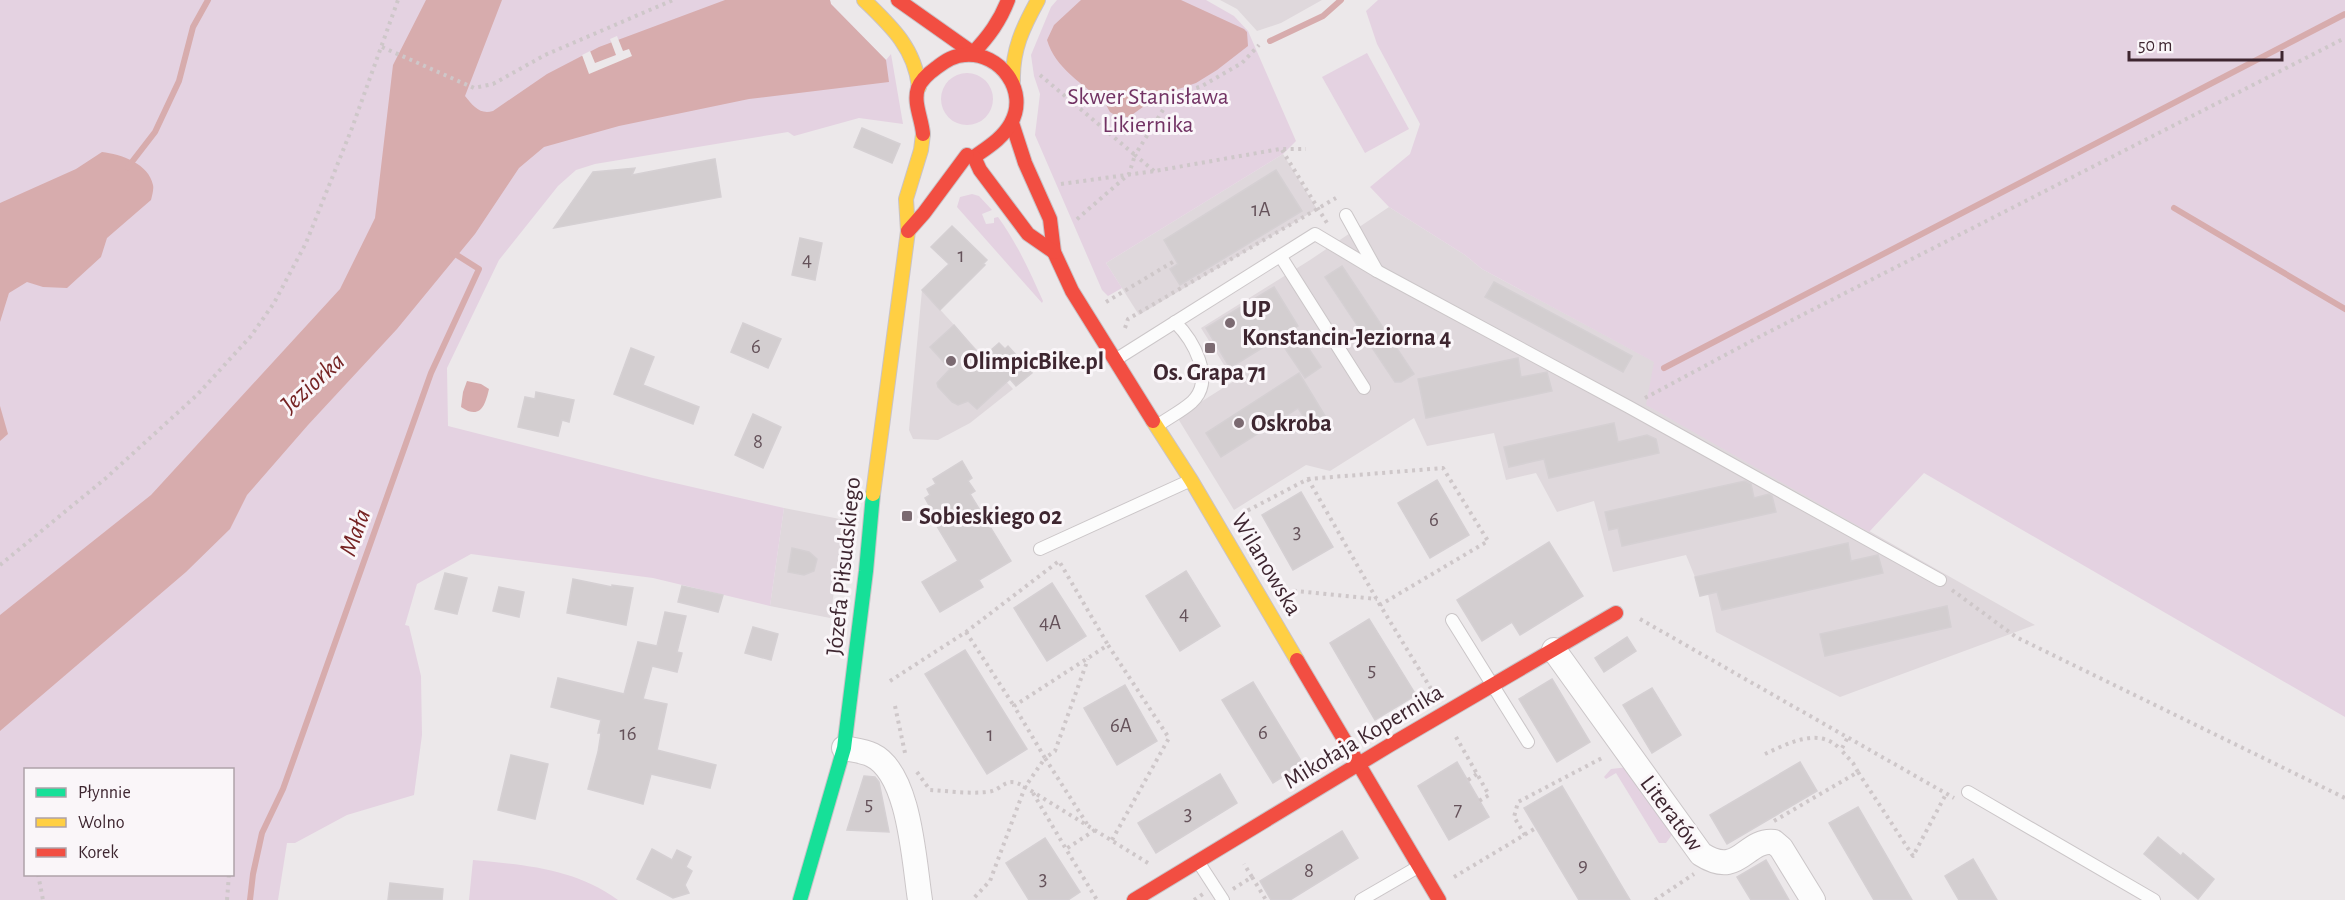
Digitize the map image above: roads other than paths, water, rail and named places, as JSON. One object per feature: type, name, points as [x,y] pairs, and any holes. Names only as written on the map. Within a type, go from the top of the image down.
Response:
[{"type":"street","name":"Józefa Piłsudskiego","points":[[800,900],[844,748],[865,583],[872,499],[908,231],[906,200],[922,145],[923,129],[918,108],[917,64],[908,46],[864,0]]},
{"type":"street","points":[[898,0],[974,53],[990,60],[1013,81]]},
{"type":"street","points":[[908,231],[922,218],[946,179],[971,156],[997,140],[1012,123],[1018,99],[1013,81],[1012,61],[1016,40],[1038,0]]},
{"type":"street","points":[[919,87],[941,61],[960,54],[974,53],[990,35],[1001,18],[1006,4]]},
{"type":"street","points":[[955,38],[982,27],[1006,4]]},
{"type":"street","points":[[921,118],[937,132]]},
{"type":"street","name":"Wilanowska","points":[[1012,123],[1025,163],[1050,219],[1054,252],[1072,291],[1191,480],[1439,900]]},
{"type":"street","points":[[953,144],[971,156],[1028,234],[1054,252]]},
{"type":"street","name":"Mikołaja Kopernika","points":[[1134,900],[1616,613]]},
{"type":"street","name":"Literatów","points":[[1554,650],[1701,854],[1720,864],[1729,862],[1764,843],[1774,842],[1781,848],[1813,900]]},
{"type":"street","points":[[844,748],[872,755],[890,770],[904,805],[920,900]]},
{"type":"lane","points":[[1346,215],[1377,271]]},
{"type":"lane","points":[[1114,361],[1315,234],[1377,271],[1629,407],[1940,580]]},
{"type":"lane","points":[[1281,257],[1364,388]]},
{"type":"lane","points":[[1157,426],[1193,401],[1202,379],[1192,342],[1175,322]]},
{"type":"lane","points":[[1040,549],[1191,480]]},
{"type":"lane","points":[[1452,620],[1528,742]]},
{"type":"lane","points":[[1968,792],[2154,900]]},
{"type":"lane","points":[[1198,862],[1222,900]]},
{"type":"lane","points":[[1362,900],[1419,866]]},
{"type":"water","name":"Jeziorka","points":[[426,0],[502,0],[465,96],[474,106],[484,112],[493,111],[547,74],[599,47],[725,0],[830,0],[831,4],[886,60],[889,82],[749,99],[619,126],[544,147],[519,168],[475,234],[397,329],[247,495],[230,529],[186,572],[0,731],[0,615],[151,495],[340,289],[375,218],[393,65]]},
{"type":"water","points":[[1081,0],[1181,0],[1244,29],[1247,32],[1248,46],[1196,83],[1158,96],[1129,117],[1118,117],[1063,67],[1056,59],[1047,40],[1054,25]]},
{"type":"water","points":[[102,152],[133,161],[146,171],[153,185],[151,200],[107,238],[101,257],[67,288],[43,287],[27,282],[9,293],[0,322],[0,203],[76,169]]},
{"type":"water","points":[[467,381],[481,384],[489,389],[486,401],[477,412],[467,411],[461,407]]},
{"type":"water","points":[[0,406],[8,434],[0,441]]},
{"type":"waterway","points":[[128,167],[155,132],[179,81],[193,27],[208,0]]},
{"type":"waterway","points":[[1270,41],[1323,16],[1341,0]]},
{"type":"waterway","points":[[1664,368],[2345,14]]},
{"type":"waterway","points":[[2174,208],[2345,309]]},
{"type":"waterway","name":"Mała","points":[[250,900],[262,833],[283,789],[431,373],[479,269],[452,252]]},
{"type":"place","name":"UP Konstancin-Jeziorna 4","points":[[1230,323]]},
{"type":"place","name":"Os. Grapa 71","points":[[1210,348]]},
{"type":"place","name":"OlimpicBike.pl","points":[[951,361]]},
{"type":"place","name":"Oskroba","points":[[1239,423]]},
{"type":"place","name":"Sobieskiego 02","points":[[907,516]]},
{"type":"park label","name":"Skwer Stanisława Likiernika","points":[[1148,110]]}]
